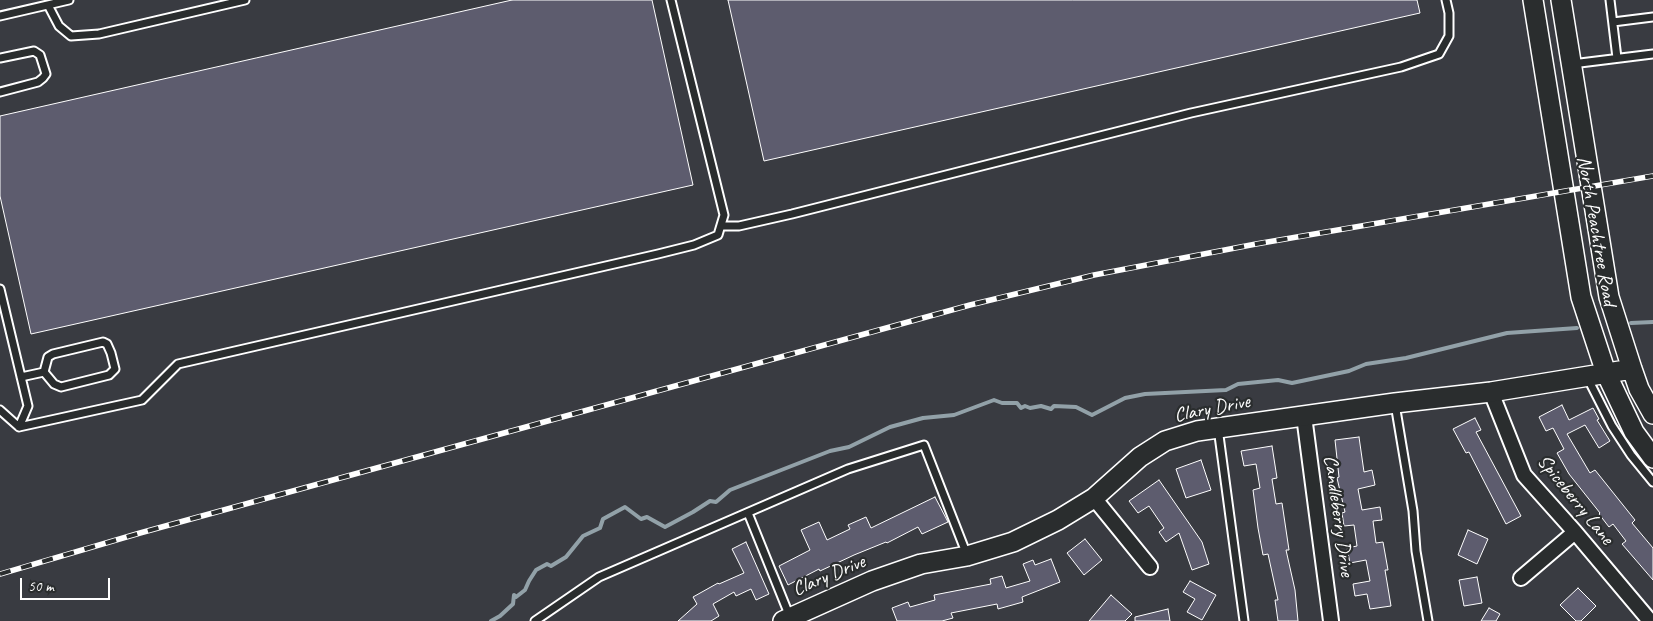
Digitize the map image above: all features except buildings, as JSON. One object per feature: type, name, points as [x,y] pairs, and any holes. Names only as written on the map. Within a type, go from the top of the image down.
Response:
[{"type":"main road","name":"North Peachtree Road","points":[[1533,0],[1582,297],[1606,373],[1634,432],[1653,458]]},
{"type":"main road","name":"North Peachtree Road","points":[[1561,0],[1609,297],[1639,389],[1653,414]]},
{"type":"main road","name":"Clary Drive","points":[[786,619],[872,581],[922,564],[967,556],[1013,542],[1058,520],[1094,498],[1140,457],[1165,441],[1197,431],[1395,403],[1491,392],[1632,369]]},
{"type":"street","name":"Spiceberry Lane","points":[[1491,392],[1524,475],[1650,621]]},
{"type":"street","name":"Candleberry Drive","points":[[1304,416],[1331,621]]},
{"type":"street","points":[[1094,498],[1150,567]]},
{"type":"street","points":[[1521,578],[1575,532]]},
{"type":"lane","points":[[0,16],[69,0]]},
{"type":"lane","points":[[48,5],[59,26],[71,36],[99,34],[245,0]]},
{"type":"lane","points":[[19,427],[142,400],[178,364],[658,254],[694,245],[718,235],[724,216],[671,0]]},
{"type":"lane","points":[[721,226],[739,226],[792,214],[1191,113],[1401,67],[1439,54],[1449,36],[1449,13],[1446,0]]},
{"type":"lane","points":[[1610,0],[1617,58]]},
{"type":"lane","points":[[1613,22],[1653,18]]},
{"type":"lane","points":[[0,58],[34,51],[40,55],[46,74],[38,82],[0,92]]},
{"type":"lane","points":[[1572,64],[1653,54]]},
{"type":"lane","points":[[0,289],[28,406],[19,427]]},
{"type":"lane","points":[[103,342],[107,344],[115,369],[108,375],[61,387],[54,384],[44,372],[46,360],[51,355],[103,342]]},
{"type":"lane","points":[[21,377],[44,372]]},
{"type":"lane","points":[[1586,376],[1612,426],[1631,455],[1653,482]]},
{"type":"lane","points":[[1395,403],[1413,511],[1416,551],[1428,621]]},
{"type":"lane","points":[[0,410],[19,427]]},
{"type":"lane","points":[[1218,428],[1244,621]]},
{"type":"lane","points":[[534,621],[599,577],[848,469],[924,444],[967,556]]},
{"type":"lane","points":[[748,513],[786,619]]},
{"type":"waterway","points":[[1631,323],[1653,322]]},
{"type":"waterway","points":[[491,621],[500,616],[513,604],[514,595],[516,597],[525,590],[536,570],[547,564],[551,566],[566,557],[583,536],[600,528],[603,519],[625,507],[641,519],[647,517],[665,527],[710,501],[716,502],[730,490],[830,451],[849,447],[890,427],[923,418],[954,415],[994,400],[1002,403],[1017,403],[1021,408],[1025,406],[1030,408],[1041,406],[1051,409],[1054,406],[1076,407],[1092,415],[1125,398],[1145,394],[1226,390],[1238,384],[1278,380],[1292,383],[1349,371],[1366,364],[1406,358],[1507,333],[1577,328]]},
{"type":"railway","points":[[0,574],[140,533],[970,305],[1094,275],[1256,244],[1653,176]]}]
